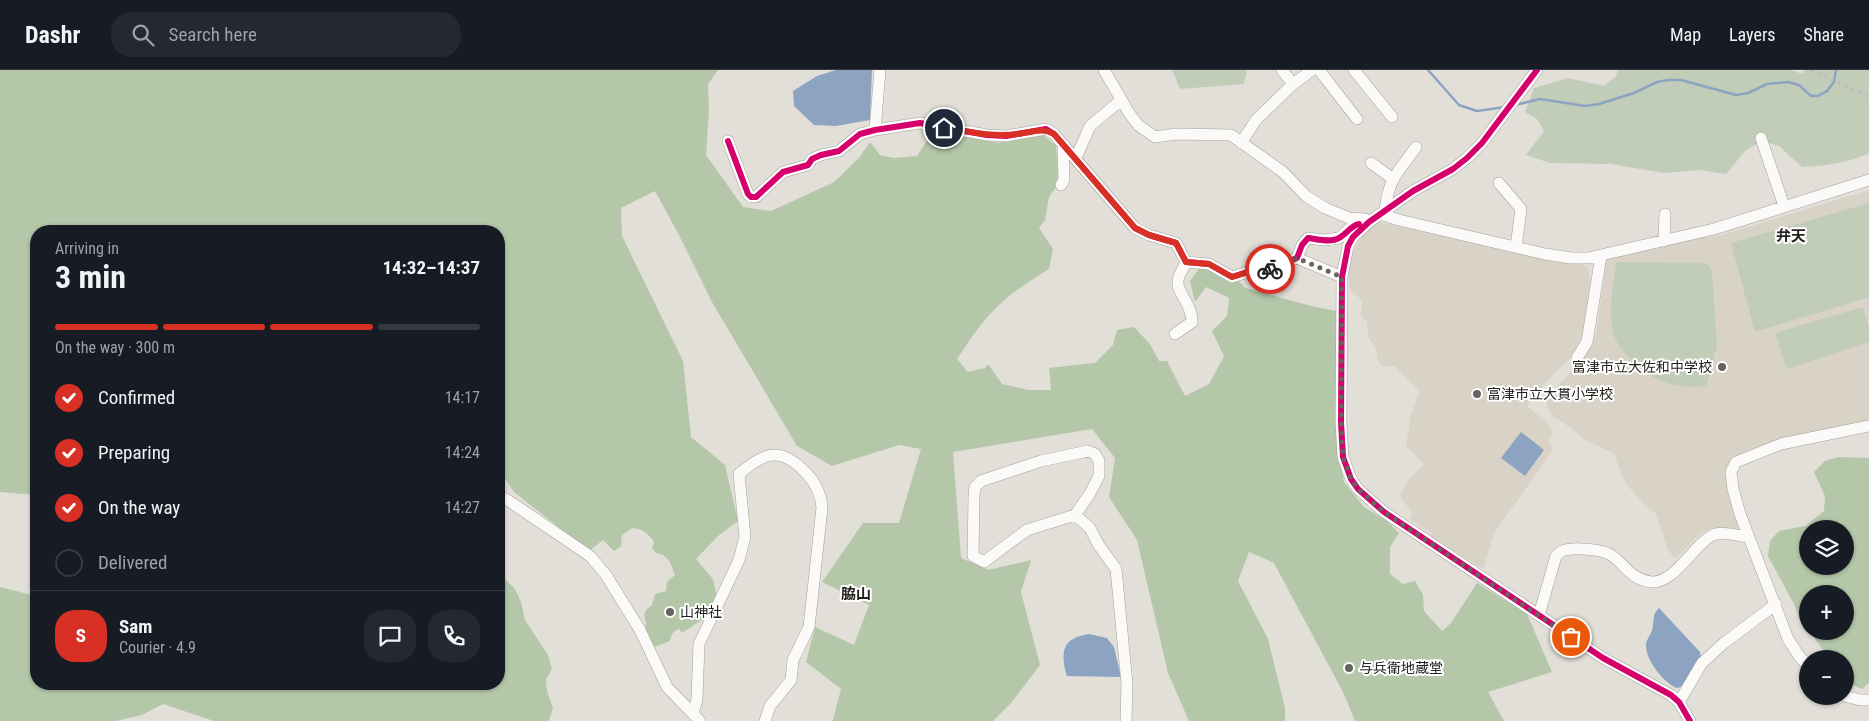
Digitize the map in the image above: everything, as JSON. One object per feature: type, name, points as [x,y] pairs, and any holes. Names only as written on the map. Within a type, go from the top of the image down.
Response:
[{"type":"street","points":[[875,130],[880,70]]},
{"type":"street","points":[[1104,70],[1120,101],[1138,125],[1155,137],[1176,134],[1231,135],[1283,172],[1306,196],[1325,208],[1349,218],[1376,216],[1399,220],[1572,258],[1601,256],[1714,229],[1869,180]]},
{"type":"street","points":[[1282,70],[1293,84]]},
{"type":"street","points":[[1241,143],[1256,120],[1293,84],[1312,70]]},
{"type":"street","points":[[1319,70],[1357,119]]},
{"type":"street","points":[[1354,70],[1392,117]]},
{"type":"street","points":[[1537,70],[1482,143],[1453,169],[1413,191],[1376,216],[1353,237],[1348,246],[1342,277],[1341,422],[1343,457],[1351,479],[1358,489],[1384,512],[1603,658],[1671,695],[1679,702],[1690,721]]},
{"type":"street","points":[[1076,158],[1090,126],[1120,101]]},
{"type":"street","points":[[728,141],[748,194],[756,197],[783,172],[808,165],[812,159],[821,155],[839,151],[860,134],[875,130],[920,123],[987,136],[1006,136],[1046,129],[1054,134],[1076,158],[1135,228],[1149,235],[1176,243],[1186,262]]},
{"type":"street","points":[[1761,138],[1784,206]]},
{"type":"street","points":[[1060,185],[1064,180],[1063,144]]},
{"type":"street","points":[[1297,258],[1302,245],[1308,238],[1324,240],[1339,238],[1353,226],[1376,216],[1392,178],[1416,147]]},
{"type":"street","points":[[1371,162],[1392,178]]},
{"type":"street","points":[[1499,183],[1521,209],[1516,247]]},
{"type":"street","points":[[1664,241],[1666,214]]},
{"type":"street","points":[[1577,358],[1587,342],[1601,256]]},
{"type":"street","points":[[1186,262],[1209,264],[1232,277],[1254,270],[1268,270],[1297,258],[1342,277]]},
{"type":"street","points":[[1175,334],[1192,322],[1193,313],[1178,287],[1178,280],[1186,262]]},
{"type":"street","points":[[1799,656],[1788,639],[1740,514],[1733,489],[1732,472],[1736,462],[1782,444],[1869,426]]},
{"type":"street","points":[[1088,451],[1095,454],[1099,461],[1099,476],[1089,495],[1075,514],[1027,530],[984,562],[973,556],[974,496],[975,487],[981,481],[1041,461],[1088,451]]},
{"type":"street","points":[[697,717],[699,644],[739,560],[745,537],[739,474],[751,463],[765,456],[784,455],[794,460],[813,481],[821,497],[822,508],[809,627],[793,660],[790,680],[770,706],[765,721]]},
{"type":"street","points":[[505,499],[590,556],[606,575],[640,630],[667,687],[697,717]]},
{"type":"street","points":[[1075,514],[1090,528],[1098,544],[1116,568],[1127,684],[1126,721]]},
{"type":"street","points":[[1538,615],[1556,556],[1562,551],[1588,549],[1610,554],[1630,574],[1653,582],[1663,580],[1675,571],[1710,536],[1721,533],[1749,537]]},
{"type":"street","points":[[1679,702],[1702,663],[1724,643],[1776,604]]},
{"type":"street","points":[[1854,698],[1869,700]]},
{"type":"shaded area","name":"富津市立大佐和中学校","points":[[1869,190],[1869,427],[1741,460],[1729,491],[1738,529],[1712,528],[1702,532],[1675,559],[1668,550],[1656,514],[1627,485],[1618,466],[1615,454],[1585,440],[1552,416],[1547,406],[1547,397],[1583,359],[1596,335],[1607,258],[1722,235]]},
{"type":"shaded area","name":"富津市立大貫小学校","points":[[1377,222],[1580,264],[1586,266],[1589,271],[1590,284],[1584,329],[1579,343],[1569,360],[1556,371],[1527,406],[1547,422],[1553,432],[1549,440],[1553,450],[1494,533],[1483,569],[1430,537],[1432,533],[1409,519],[1412,513],[1400,496],[1410,478],[1424,465],[1406,445],[1411,415],[1420,391],[1394,366],[1383,367],[1377,359],[1375,346],[1368,337],[1367,322],[1361,316],[1362,300],[1351,291],[1348,273],[1353,252],[1364,234]]},
{"type":"green space","points":[[0,70],[718,70],[708,84],[709,110],[706,155],[743,207],[771,211],[834,182],[859,158],[870,142],[880,155],[894,158],[917,156],[932,133],[948,133],[998,143],[1041,133],[1056,146],[1058,175],[1056,187],[1049,197],[1045,220],[1039,228],[1053,249],[1049,269],[1010,295],[981,325],[957,359],[968,372],[985,368],[988,364],[1002,384],[1028,390],[1051,390],[1049,368],[1095,363],[1113,345],[1117,330],[1134,327],[1150,344],[1159,361],[1167,361],[1185,396],[1209,384],[1224,356],[1212,331],[1227,316],[1229,298],[1206,287],[1195,302],[1190,281],[1200,267],[1238,280],[1245,288],[1336,311],[1339,454],[1344,482],[1364,507],[1387,521],[1399,533],[1390,547],[1390,574],[1403,584],[1415,581],[1423,595],[1424,611],[1442,631],[1451,623],[1477,583],[1527,614],[1552,672],[1488,692],[1504,721],[1355,721],[1344,694],[1274,563],[1249,552],[1238,581],[1268,639],[1285,708],[1285,721],[1189,721],[1168,673],[1137,540],[1109,497],[1115,458],[1092,429],[953,452],[961,558],[989,570],[1031,560],[1021,592],[1040,665],[1011,703],[993,721],[832,721],[841,689],[806,662],[815,627],[854,645],[869,605],[822,582],[863,523],[899,523],[921,449],[899,445],[832,466],[797,446],[712,302],[655,191],[621,208],[622,236],[683,361],[691,437],[725,465],[738,521],[718,536],[696,559],[713,579],[717,598],[703,619],[682,633],[679,629],[675,631],[670,641],[654,647],[645,631],[644,615],[646,610],[652,605],[655,594],[666,591],[667,582],[675,575],[667,558],[656,553],[652,548],[654,542],[647,534],[642,530],[632,528],[622,535],[621,546],[614,551],[603,540],[589,551],[514,492],[505,479],[505,225],[30,225],[30,494],[0,492]]},
{"type":"green space","points":[[1172,70],[1247,70],[1244,84],[1180,89]]},
{"type":"green space","points":[[1618,70],[1791,70],[1802,74],[1805,70],[1869,70],[1869,153],[1836,163],[1802,167],[1779,146],[1762,141],[1746,150],[1726,174],[1700,170],[1664,173],[1611,164],[1550,163],[1526,155],[1544,131],[1537,119],[1525,112],[1534,88],[1568,78],[1604,86],[1616,76]]},
{"type":"green space","points":[[1869,203],[1869,297],[1755,332],[1731,243]]},
{"type":"green space","points":[[1616,262],[1702,263],[1708,265],[1712,271],[1717,346],[1706,386],[1672,385],[1653,377],[1636,364],[1620,347],[1614,335],[1611,315]]},
{"type":"green space","points":[[1863,307],[1869,328],[1869,342],[1787,369],[1775,333]]},
{"type":"green space","points":[[1838,457],[1869,458],[1869,683],[1862,689],[1854,685],[1854,650],[1823,650],[1816,640],[1854,640],[1854,585],[1799,585],[1799,617],[1768,556],[1770,541],[1779,531],[1799,527],[1799,575],[1854,575],[1854,520],[1813,520],[1824,511],[1825,496],[1814,472],[1825,461]]},
{"type":"green space","points":[[505,579],[515,589],[521,602],[525,620],[548,655],[552,669],[546,679],[547,691],[553,708],[549,721],[214,721],[163,704],[142,715],[116,721],[0,721],[0,587],[30,594],[30,690],[505,690]]},
{"type":"water","points":[[836,70],[872,70],[870,120],[836,126],[814,125],[794,106],[793,91],[817,76]]},
{"type":"water","points":[[1521,432],[1544,450],[1525,476],[1501,458]]},
{"type":"water","points":[[1659,608],[1700,652],[1701,658],[1684,686],[1677,688],[1656,670],[1647,650],[1646,644],[1652,630],[1654,616]]},
{"type":"water","points":[[1089,634],[1107,638],[1114,647],[1121,677],[1067,676],[1064,666],[1064,650],[1066,646],[1075,638]]},
{"type":"waterway","points":[[1428,70],[1459,105],[1477,111],[1505,107]]},
{"type":"waterway","points":[[1515,105],[1540,99],[1585,106],[1599,104],[1634,93],[1657,82],[1668,80],[1681,80],[1736,95],[1748,93],[1767,84],[1788,82],[1799,85],[1811,96],[1818,96],[1827,91],[1834,82],[1836,70]]},
{"type":"railway","points":[[1811,70],[1869,97]]},
{"type":"cycle path","points":[[1537,70],[1482,143],[1467,158],[1453,169],[1413,191],[1369,222],[1353,237],[1348,246],[1342,277],[1341,422],[1343,457],[1351,479],[1358,489],[1384,512],[1603,658],[1671,695],[1679,702],[1690,721]]},
{"type":"cycle path","points":[[728,141],[748,194],[751,197],[756,197],[783,172],[808,165],[812,159],[821,155],[839,151],[860,134],[875,130],[920,123],[987,135],[1006,136],[1046,129],[1054,134],[1135,228],[1149,235],[1176,243],[1186,262],[1209,264],[1232,277],[1254,270],[1268,270],[1297,258],[1302,245],[1308,238],[1336,239],[1353,226],[1359,224]]},
{"type":"way so far","points":[[1270,269],[1297,258],[1342,277],[1341,422],[1343,457],[1351,479],[1358,489],[1384,512],[1571,637]]},
{"type":"place","name":"富津市立大佐和中学校","points":[[1722,367]]},
{"type":"place","name":"富津市立大貫小学校","points":[[1477,394]]},
{"type":"place","name":"山神社","points":[[670,612]]},
{"type":"place","name":"与兵衛地蔵堂","points":[[1349,668]]},
{"type":"district","name":"弁天","points":[[1791,236]]},
{"type":"district","name":"脇山","points":[[856,594]]},
{"type":"route","points":[[944,128],[987,136],[1006,136],[1046,129],[1054,134],[1076,158],[1135,228],[1149,235],[1176,243],[1186,262],[1209,264],[1232,277],[1254,270],[1270,269]]}]
